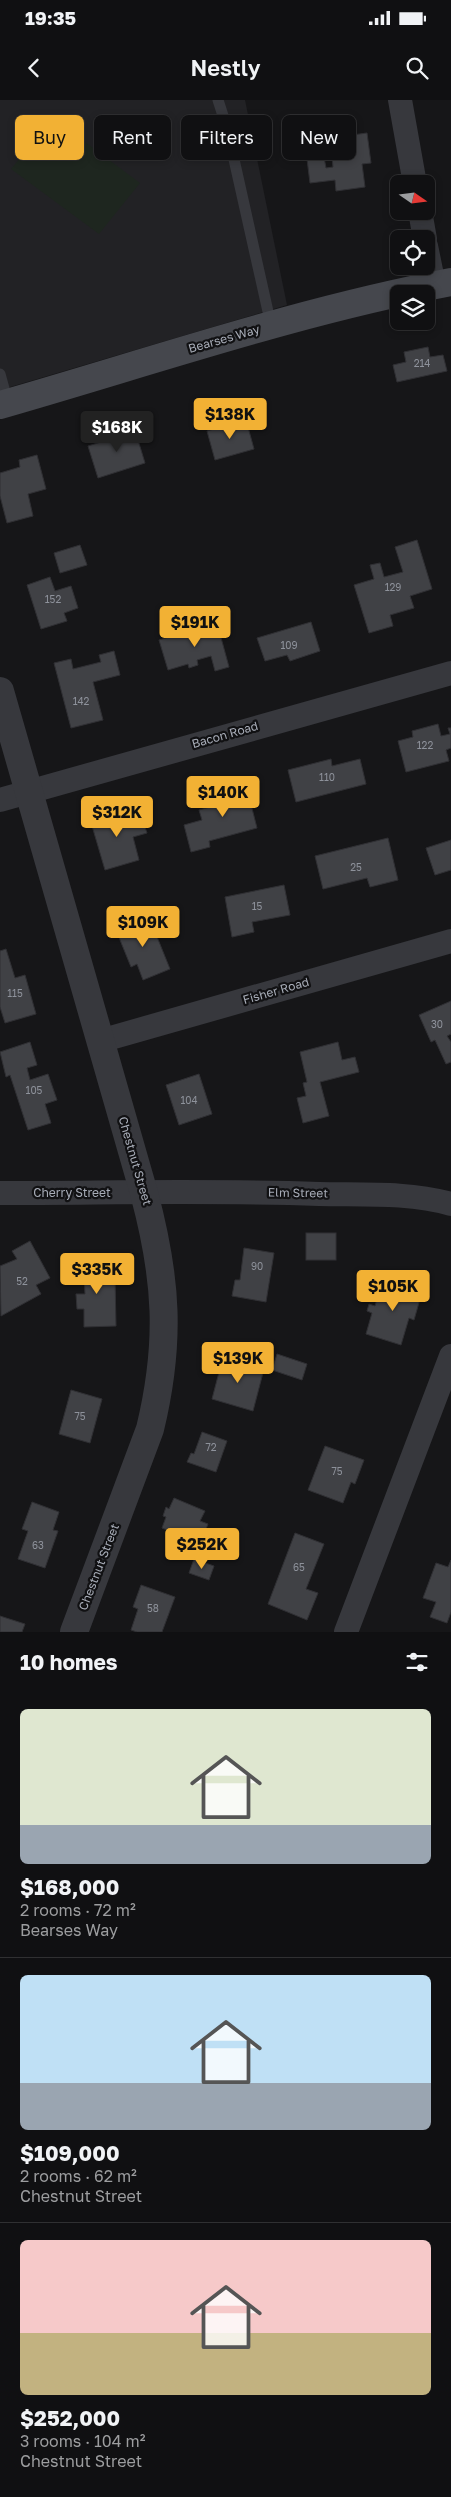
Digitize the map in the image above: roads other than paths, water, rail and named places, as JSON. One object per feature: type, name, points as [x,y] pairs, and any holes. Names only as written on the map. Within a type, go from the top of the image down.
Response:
[{"type":"main road","name":"Bearses Way","points":[[4,404],[271,325],[443,284]]},
{"type":"street","points":[[400,100],[413,175]]},
{"type":"street","points":[[435,266],[443,284]]},
{"type":"street","name":"Bacon Road","points":[[0,800],[451,673]]},
{"type":"street","name":"Chestnut Street","points":[[0,691],[144,1193],[158,1246],[165,1299],[164,1347],[159,1386],[150,1429],[74,1632]]},
{"type":"street","name":"Fisher Road","points":[[100,1041],[451,940]]},
{"type":"street","name":"Cherry Street","points":[[0,1192],[144,1193]]},
{"type":"street","name":"Elm Street","points":[[144,1193],[288,1193],[392,1196],[430,1199],[451,1204]]},
{"type":"street","points":[[346,1632],[451,1356]]},
{"type":"lane","points":[[218,100],[227,128],[271,325]]},
{"type":"lane","points":[[0,374],[4,404]]}]
